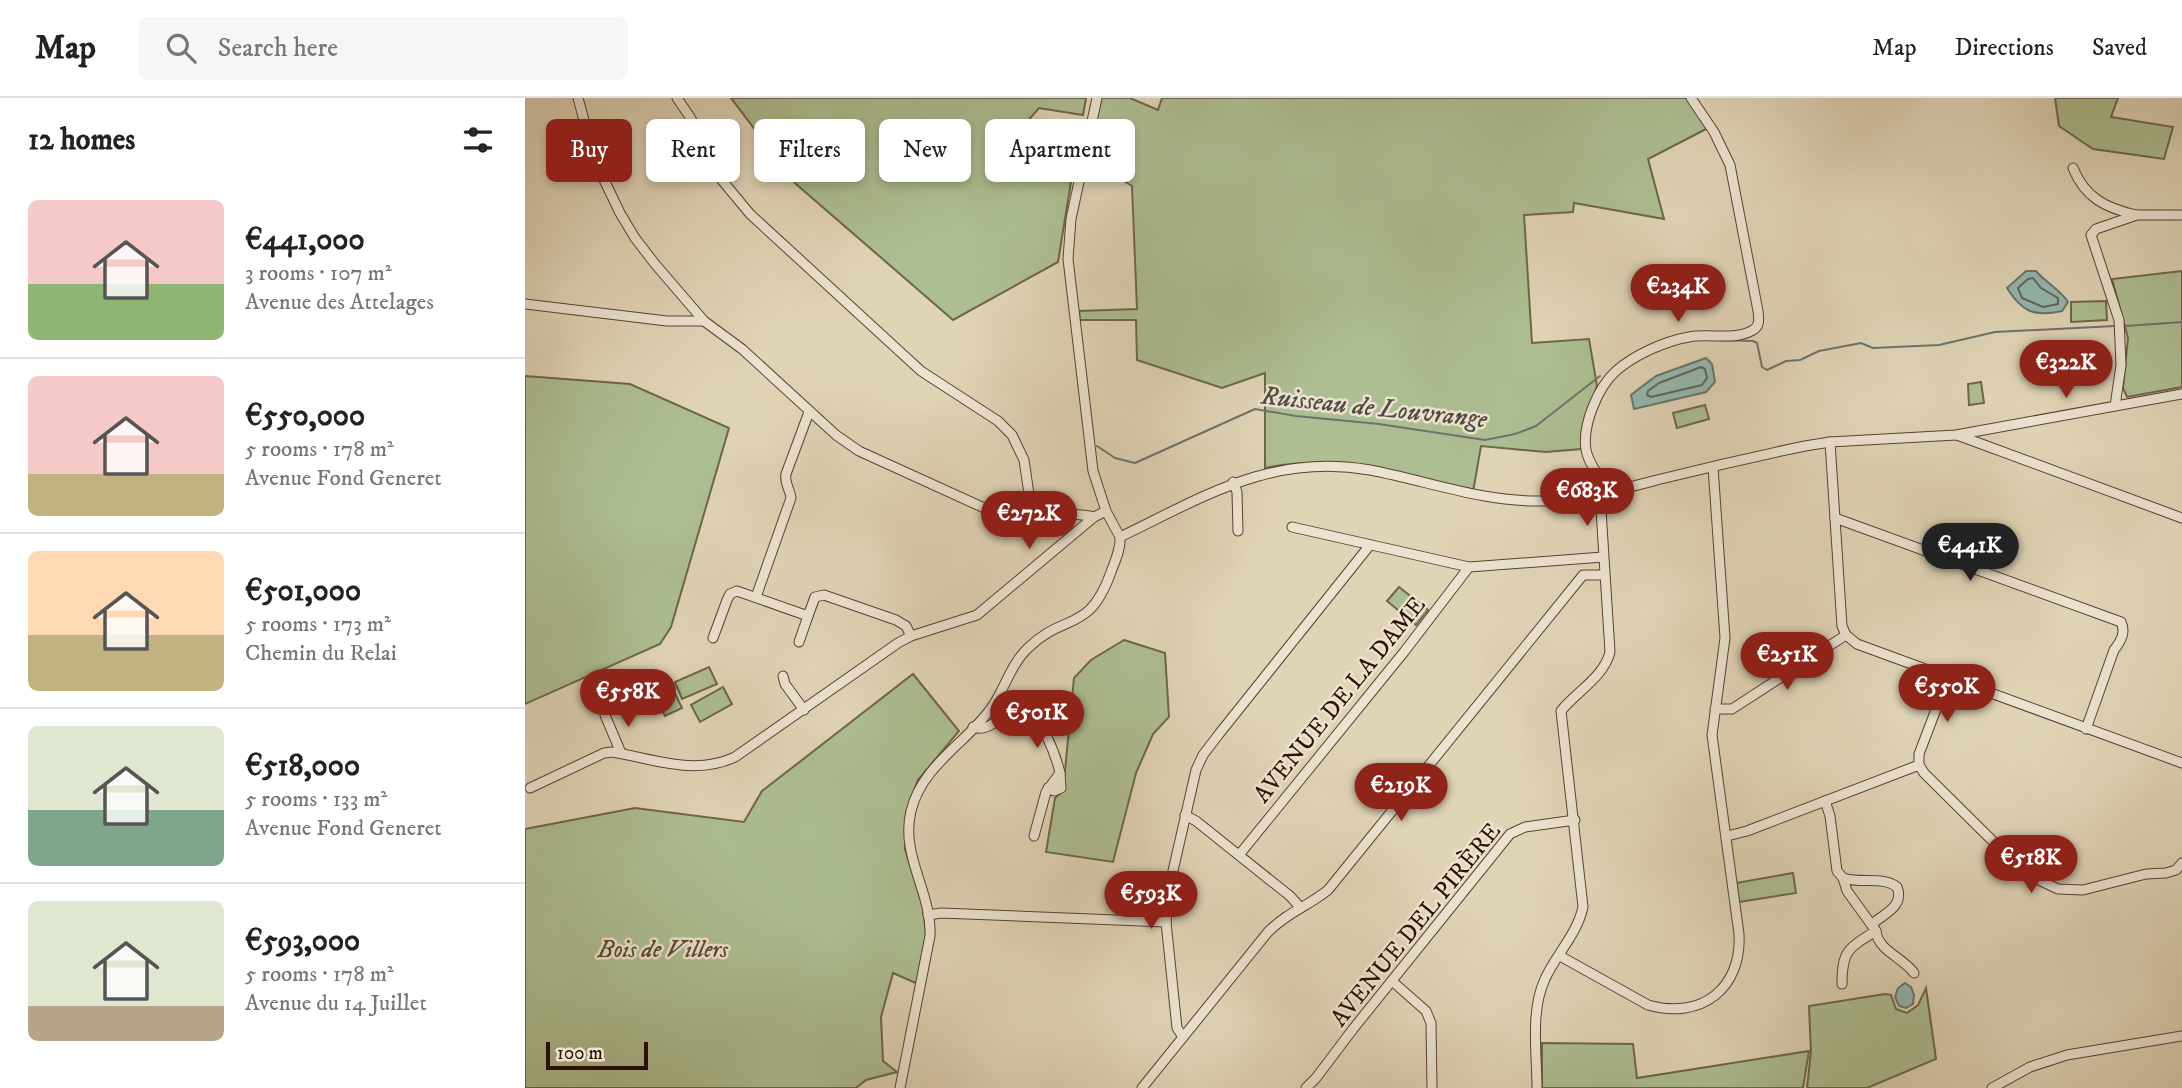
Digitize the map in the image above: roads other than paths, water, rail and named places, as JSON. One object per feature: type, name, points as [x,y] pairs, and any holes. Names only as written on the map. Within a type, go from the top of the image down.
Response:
[{"type":"street","points":[[578,98],[596,161],[620,212],[655,264],[704,321],[742,349],[809,412],[859,451],[1004,517],[1017,520],[1039,509]]},
{"type":"street","points":[[677,98],[690,117],[721,179],[743,206],[921,371],[998,421],[1012,435],[1024,460],[1029,494],[1039,509],[1047,513],[1094,517]]},
{"type":"street","points":[[900,1088],[928,956],[930,929],[909,849],[911,811],[924,780],[991,709],[1014,665],[1026,649],[1038,639],[1079,620],[1096,605],[1121,545],[1120,537],[1096,485],[1068,259],[1071,219],[1097,98]]},
{"type":"street","points":[[1609,492],[1588,456],[1586,442],[1589,421],[1596,402],[1614,373],[1676,340],[1690,336],[1741,334],[1758,324],[1730,166],[1714,132],[1692,98]]},
{"type":"street","points":[[2073,168],[2083,187],[2098,202],[2116,210],[2137,215],[2182,215]]},
{"type":"street","points":[[2115,406],[2121,365],[2121,333],[2091,235],[2095,229],[2137,215]]},
{"type":"street","points":[[525,304],[667,321],[704,321]]},
{"type":"street","points":[[1120,537],[1233,482],[1298,467],[1332,466],[1369,470],[1461,492],[1507,500],[1543,501],[1597,495],[1830,442],[1956,435],[2182,394]]},
{"type":"street","points":[[756,597],[791,498],[785,481],[786,474],[809,412]]},
{"type":"street","points":[[1956,435],[2182,518]]},
{"type":"street","points":[[1830,442],[1842,626],[1846,635],[1857,644],[2182,763]]},
{"type":"street","points":[[1560,956],[1648,1005],[1679,1010],[1709,1000],[1731,978],[1740,953],[1712,735],[1725,638],[1713,467]]},
{"type":"street","points":[[1233,482],[1237,492],[1238,531]]},
{"type":"street","points":[[1537,1088],[1537,1008],[1545,979],[1560,956],[1583,907],[1561,711],[1607,662],[1610,652],[1601,510],[1597,495]]},
{"type":"street","points":[[530,788],[604,753],[621,753],[688,766],[713,766],[735,757],[911,636],[968,619],[985,610],[1094,517],[1106,511]]},
{"type":"street","points":[[1835,518],[2121,622],[2121,640],[2086,729]]},
{"type":"street","points":[[1292,527],[1469,567],[1603,557]]},
{"type":"street","points":[[1183,1037],[1177,1028],[1166,922],[1170,884],[1196,770],[1203,755],[1370,545]]},
{"type":"street","points":[[1142,1088],[1268,932],[1282,918],[1315,901],[1328,890],[1583,575],[1581,560]]},
{"type":"street","name":"AVENUE DE LA DAME","points":[[1239,855],[1404,652],[1469,567]]},
{"type":"street","points":[[1583,575],[1604,575]]},
{"type":"street","points":[[713,639],[730,594],[737,591],[808,616]]},
{"type":"street","points":[[799,642],[815,597],[824,595],[896,620],[905,626],[911,636]]},
{"type":"street","points":[[1715,709],[1732,709],[1846,635]]},
{"type":"street","points":[[783,676],[785,684],[804,710]]},
{"type":"street","points":[[1948,678],[1919,754],[1919,765],[1924,773],[2035,880],[2059,890],[2083,890],[2146,874],[2166,873],[2176,870],[2182,863]]},
{"type":"street","points":[[973,727],[983,728],[1017,711],[1035,715],[1049,741],[1060,772],[1061,788],[1054,791],[1048,788],[1039,811],[1034,836]]},
{"type":"street","points":[[605,715],[621,753]]},
{"type":"street","points":[[1727,836],[1747,831],[1919,765]]},
{"type":"street","points":[[1825,801],[1830,816],[1836,871],[1851,881],[1888,882],[1897,887],[1900,896],[1897,905],[1845,955],[1842,984]]},
{"type":"street","points":[[1185,816],[1196,821],[1239,855],[1300,907]]},
{"type":"street","name":"AVENUE DEL PIRÈRE","points":[[1306,1088],[1510,834],[1525,827],[1575,820]]},
{"type":"street","points":[[1843,878],[1847,891],[1874,928],[1877,937],[1887,950],[1902,960],[1914,974]]},
{"type":"street","points":[[928,915],[941,913],[1166,922]]},
{"type":"street","points":[[1392,981],[1426,1011],[1431,1023],[1432,1088]]},
{"type":"street","points":[[1992,1088],[2030,1067],[2067,1055],[2182,1036]]},
{"type":"water","points":[[2026,271],[2036,271],[2065,297],[2068,302],[2062,311],[2036,313],[2018,303],[2007,288]]},
{"type":"water","points":[[1706,358],[1712,364],[1715,382],[1706,392],[1634,409],[1631,395],[1656,376]]},
{"type":"water","points":[[1905,983],[1911,987],[1914,995],[1913,1004],[1906,1008],[1899,1006],[1895,997],[1898,988]]},
{"type":"waterway","name":"Ruisseau de Louvrange","points":[[2126,326],[2182,322]]},
{"type":"waterway","name":"Ruisseau de Louvrange","points":[[1713,340],[1757,343],[1762,367],[1767,370],[1819,351],[1861,343],[1873,348],[1939,345],[1995,332],[2115,326]]},
{"type":"waterway","name":"Ruisseau de Louvrange","points":[[1097,446],[1115,458],[1135,463],[1255,409],[1485,440],[1515,434],[1536,426],[1600,376]]},
{"type":"park label","name":"Bois de Villers","points":[[663,950]]}]
